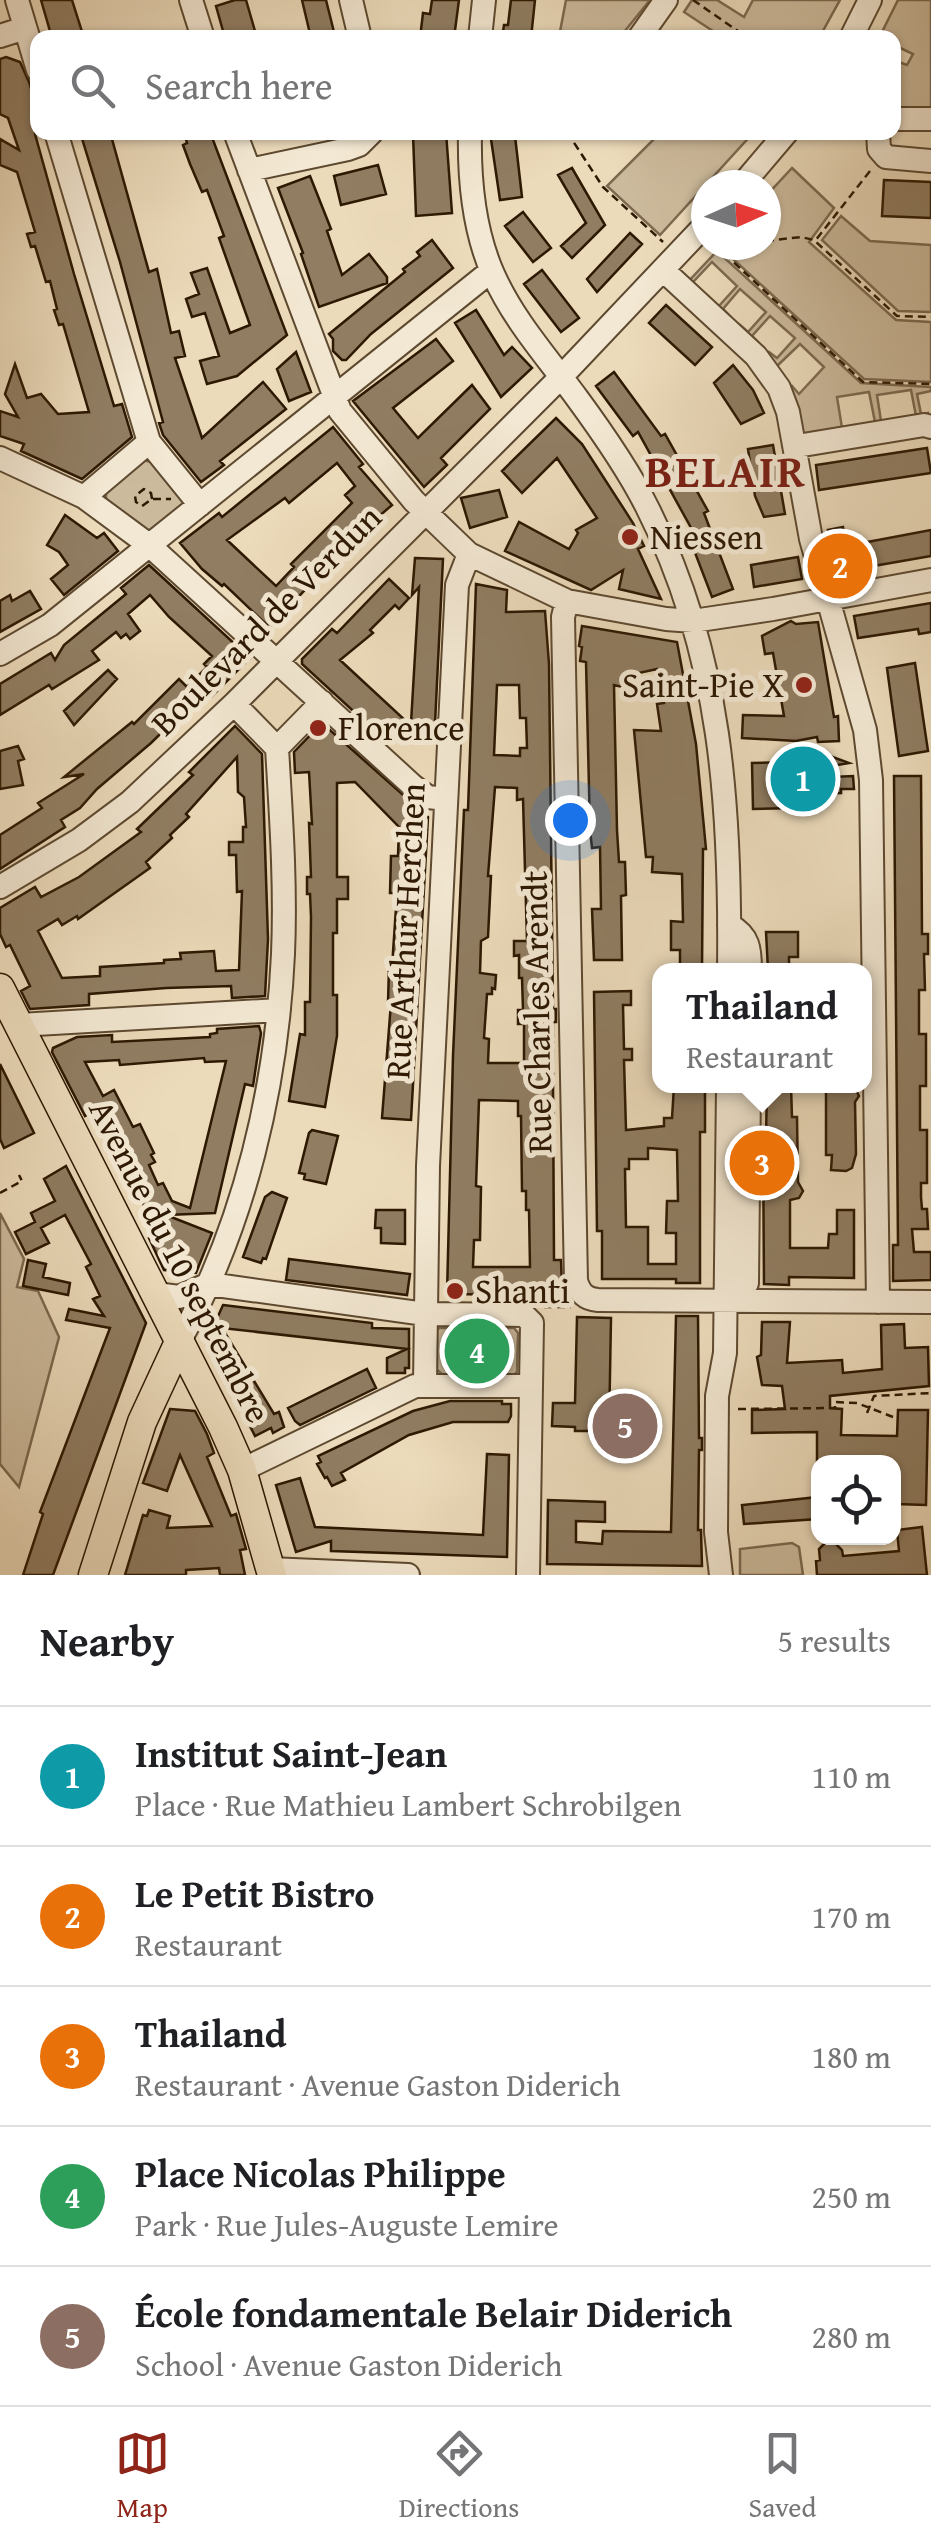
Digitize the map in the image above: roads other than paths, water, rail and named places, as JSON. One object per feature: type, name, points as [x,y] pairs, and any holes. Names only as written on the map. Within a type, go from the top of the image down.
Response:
[{"type":"main road","name":"Avenue du 10 septembre","points":[[0,988],[208,1394],[242,1470],[271,1572]]},
{"type":"main road","points":[[93,1575],[142,1422],[180,1340]]},
{"type":"main road","points":[[142,1422],[168,1395],[192,1391],[208,1394]]},
{"type":"street","points":[[17,0],[30,44]]},
{"type":"street","points":[[191,0],[200,30]]},
{"type":"street","points":[[352,0],[358,30]]},
{"type":"street","points":[[481,30],[484,0]]},
{"type":"street","points":[[644,30],[666,0]]},
{"type":"street","points":[[855,30],[870,0]]},
{"type":"street","points":[[0,36],[25,28]]},
{"type":"street","points":[[901,120],[931,119]]},
{"type":"street","points":[[58,140],[149,442],[190,502]]},
{"type":"street","points":[[238,140],[340,412],[424,512],[468,554],[567,601],[666,620],[693,620],[931,580]]},
{"type":"street","points":[[249,170],[348,149],[364,140]]},
{"type":"street","points":[[470,140],[474,202],[492,271],[529,338],[628,474],[647,507],[693,620],[707,668],[720,751],[730,862],[729,963]]},
{"type":"street","points":[[755,170],[780,140]]},
{"type":"street","points":[[881,143],[896,160],[931,161]]},
{"type":"street","name":"Boulevard de Verdun","points":[[0,888],[79,840],[130,802],[277,662],[691,240]]},
{"type":"street","points":[[664,270],[768,370],[788,412],[811,539],[865,730],[871,780],[878,1302]]},
{"type":"street","points":[[0,654],[50,625],[149,546],[190,502],[334,398],[492,271]]},
{"type":"street","points":[[797,446],[931,427]]},
{"type":"street","points":[[84,498],[149,442]]},
{"type":"street","points":[[0,458],[84,498],[149,546],[413,786],[428,798],[446,799]]},
{"type":"street","name":"Rue Arthur Herchen","points":[[425,1384],[428,1166],[456,585],[468,554]]},
{"type":"street","name":"Rue Charles Arendt","points":[[567,601],[563,617],[576,1303],[725,1301]]},
{"type":"street","points":[[276,748],[322,702]]},
{"type":"street","points":[[180,1340],[208,1284],[256,1140],[279,1010],[283,903],[276,748],[234,704]]},
{"type":"street","points":[[730,924],[750,946],[750,963]]},
{"type":"street","points":[[19,1025],[279,1010]]},
{"type":"street","points":[[724,1575],[716,1532],[717,1396],[724,1353],[725,1301],[746,1283],[729,1093]]},
{"type":"street","points":[[737,1182],[747,1093]]},
{"type":"street","points":[[156,1294],[179,1297],[208,1284],[425,1314],[534,1311],[528,1575]]},
{"type":"street","points":[[725,1301],[931,1302]]},
{"type":"street","points":[[242,1470],[414,1386],[531,1386]]},
{"type":"street","points":[[271,1572],[408,1575]]},
{"type":"place","name":"Niessen","points":[[630,537]]},
{"type":"place","name":"Le Petit Bistro","points":[[840,566]]},
{"type":"place","name":"Saint-Pie X","points":[[804,685]]},
{"type":"place","name":"Florence","points":[[318,728]]},
{"type":"place","name":"Institut Saint-Jean","points":[[803,779]]},
{"type":"place","name":"Thailand","points":[[762,1163]]},
{"type":"place","name":"Shanti","points":[[455,1291]]},
{"type":"place","name":"Place Nicolas Philippe","points":[[477,1351]]},
{"type":"place","name":"École fondamentale Belair Diderich","points":[[625,1426]]},
{"type":"district","name":"BELAIR","points":[[726,471]]}]
